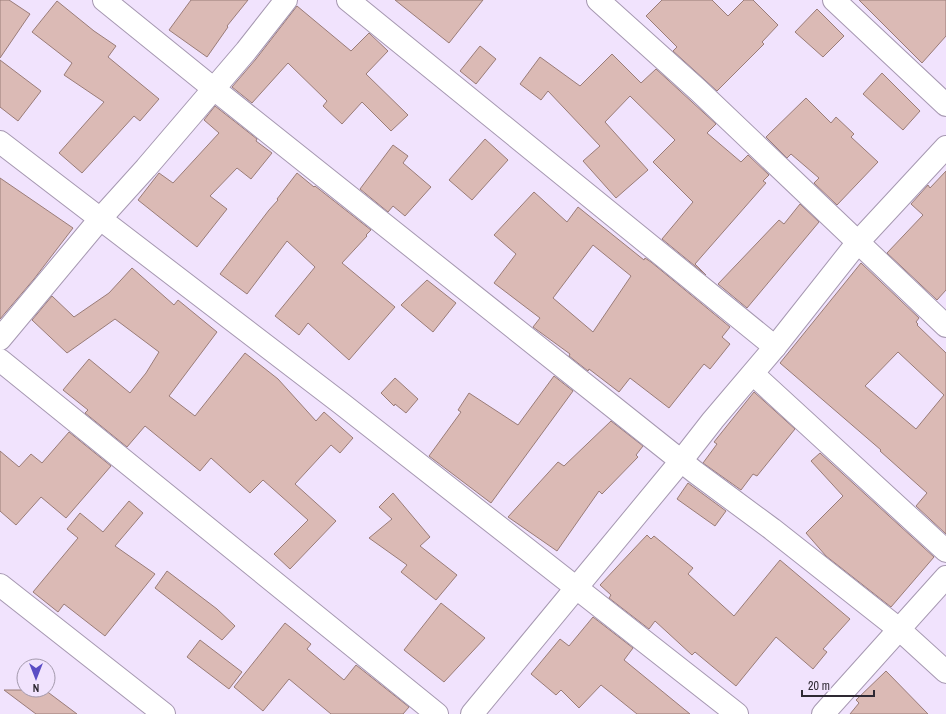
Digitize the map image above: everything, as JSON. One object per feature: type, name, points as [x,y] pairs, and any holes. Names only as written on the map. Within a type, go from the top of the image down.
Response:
[{"type":"street","points":[[104,0],[681,461],[900,630],[946,672]]},
{"type":"street","points":[[0,339],[100,219],[214,89],[286,0]]},
{"type":"street","points":[[348,0],[774,347]]},
{"type":"street","points":[[598,0],[698,90],[946,326]]},
{"type":"street","points":[[834,0],[946,105]]},
{"type":"street","points":[[0,142],[342,404],[737,714]]},
{"type":"street","points":[[475,713],[713,420],[753,374],[858,242],[946,147]]},
{"type":"street","points":[[0,360],[437,714]]},
{"type":"street","points":[[753,374],[946,551]]},
{"type":"street","points":[[823,714],[946,577]]},
{"type":"street","points":[[0,585],[164,714]]},
{"type":"building","points":[[0,0],[9,0],[30,14],[0,58]]},
{"type":"building","points":[[191,0],[248,0],[227,26],[228,27],[207,57],[169,30]]},
{"type":"building","points":[[395,0],[483,0],[449,43]]},
{"type":"building","points":[[662,0],[712,0],[728,16],[744,0],[753,0],[778,25],[762,42],[764,44],[717,91],[673,51],[677,47],[646,16]]},
{"type":"building","points":[[859,0],[946,0],[946,36],[922,63]]},
{"type":"building","points":[[57,1],[94,31],[116,46],[108,57],[159,99],[140,121],[134,116],[82,173],[59,153],[104,102],[64,75],[72,63],[32,32]]},
{"type":"building","points":[[297,6],[351,51],[369,33],[388,51],[366,74],[408,115],[391,131],[362,102],[342,124],[323,106],[327,101],[288,63],[252,103],[232,87]]},
{"type":"building","points":[[817,9],[844,36],[823,57],[795,32]]},
{"type":"building","points":[[480,46],[496,59],[476,84],[460,71]]},
{"type":"building","points":[[612,54],[641,83],[656,69],[716,124],[707,133],[741,162],[748,155],[769,175],[763,181],[766,183],[695,264],[706,275],[662,239],[693,202],[653,162],[675,140],[630,96],[605,122],[648,170],[616,198],[583,161],[600,146],[548,91],[541,100],[520,84],[540,57],[580,86]]},
{"type":"building","points":[[0,60],[41,91],[18,121],[0,107]]},
{"type":"building","points":[[882,73],[920,111],[903,130],[863,94]]},
{"type":"building","points":[[806,98],[831,123],[836,117],[854,134],[851,137],[878,162],[837,205],[814,183],[819,178],[791,154],[787,158],[766,137]]},
{"type":"building","points":[[215,106],[257,139],[256,141],[272,153],[251,179],[237,168],[210,196],[227,209],[197,247],[138,200],[159,173],[173,183],[219,133],[204,120]]},
{"type":"building","points":[[485,139],[508,160],[472,200],[449,180]]},
{"type":"building","points":[[393,145],[408,156],[403,163],[431,187],[405,216],[393,206],[388,212],[360,189]]},
{"type":"building","points":[[946,171],[946,290],[937,300],[887,253],[923,215],[911,204],[928,185],[930,188]]},
{"type":"building","points":[[297,173],[371,230],[342,263],[395,307],[349,360],[308,323],[299,335],[275,316],[315,267],[287,241],[247,294],[220,274],[278,200],[277,199]]},
{"type":"building","points":[[0,178],[73,228],[34,279],[0,319]]},
{"type":"building","points":[[534,192],[567,222],[578,207],[644,260],[645,258],[651,262],[730,327],[722,337],[730,344],[710,369],[704,364],[669,408],[630,378],[619,392],[589,369],[588,371],[569,356],[570,354],[533,327],[540,318],[494,283],[516,254],[494,235]],"holes":[[[593,245],[631,276],[593,332],[553,298]]]},
{"type":"building","points":[[800,204],[819,222],[747,308],[718,284],[779,220],[784,224]]},
{"type":"building","points":[[861,263],[919,318],[916,322],[918,324],[917,325],[946,353],[946,534],[916,506],[927,493],[880,451],[881,450],[780,363]],"holes":[[[898,352],[944,395],[916,429],[865,386]]]},
{"type":"building","points":[[132,268],[174,305],[178,300],[217,332],[169,396],[195,416],[245,353],[278,379],[316,421],[324,412],[353,438],[340,453],[331,445],[295,484],[336,521],[290,569],[274,554],[308,520],[263,480],[250,493],[211,458],[200,471],[145,426],[127,447],[85,413],[88,410],[63,390],[89,359],[130,393],[146,373],[159,352],[115,319],[67,353],[32,320],[52,296],[74,317],[109,293]]},
{"type":"building","points":[[427,280],[456,303],[433,332],[401,305]]},
{"type":"building","points":[[554,376],[573,391],[491,503],[429,456],[461,412],[458,410],[469,393],[518,425]]},
{"type":"building","points":[[395,378],[418,399],[406,413],[395,404],[394,406],[381,393]]},
{"type":"building","points":[[754,392],[795,429],[757,476],[753,474],[741,490],[703,463],[717,444],[714,442]]},
{"type":"building","points":[[611,421],[643,446],[636,455],[638,457],[602,494],[599,491],[557,551],[508,517],[558,462],[564,466]]},
{"type":"building","points":[[69,432],[111,466],[66,518],[41,497],[16,525],[0,511],[0,451],[19,467],[31,454],[42,463]]},
{"type":"building","points":[[820,453],[934,557],[891,607],[826,556],[806,533],[843,496],[811,461]]},
{"type":"building","points":[[688,483],[726,511],[715,526],[677,499]]},
{"type":"building","points":[[393,493],[430,537],[420,546],[457,575],[436,600],[401,572],[407,565],[369,538],[392,519],[379,507]]},
{"type":"building","points":[[129,501],[143,513],[115,546],[155,574],[105,636],[64,604],[58,612],[33,592],[78,538],[67,529],[80,513],[103,532]]},
{"type":"building","points":[[647,535],[651,539],[654,536],[693,568],[688,574],[734,616],[780,560],[850,619],[823,649],[827,652],[813,669],[776,637],[736,686],[695,652],[692,655],[655,621],[649,629],[609,598],[611,595],[600,585]]},
{"type":"building","points":[[167,571],[217,609],[235,626],[222,640],[155,588]]},
{"type":"building","points":[[441,603],[485,638],[444,682],[404,650]]},
{"type":"building","points":[[593,617],[633,648],[624,660],[690,714],[637,714],[601,685],[579,708],[561,690],[556,695],[531,674],[560,639],[569,646]]},
{"type":"building","points":[[285,623],[311,644],[307,649],[344,680],[356,665],[409,707],[403,714],[331,714],[289,679],[263,711],[234,687]]},
{"type":"building","points":[[200,640],[242,672],[229,689],[187,657]]},
{"type":"building","points":[[886,671],[928,714],[850,714],[859,703],[856,700]]},
{"type":"building","points":[[4,690],[16,690],[16,698],[56,698],[77,714],[36,714]]}]
